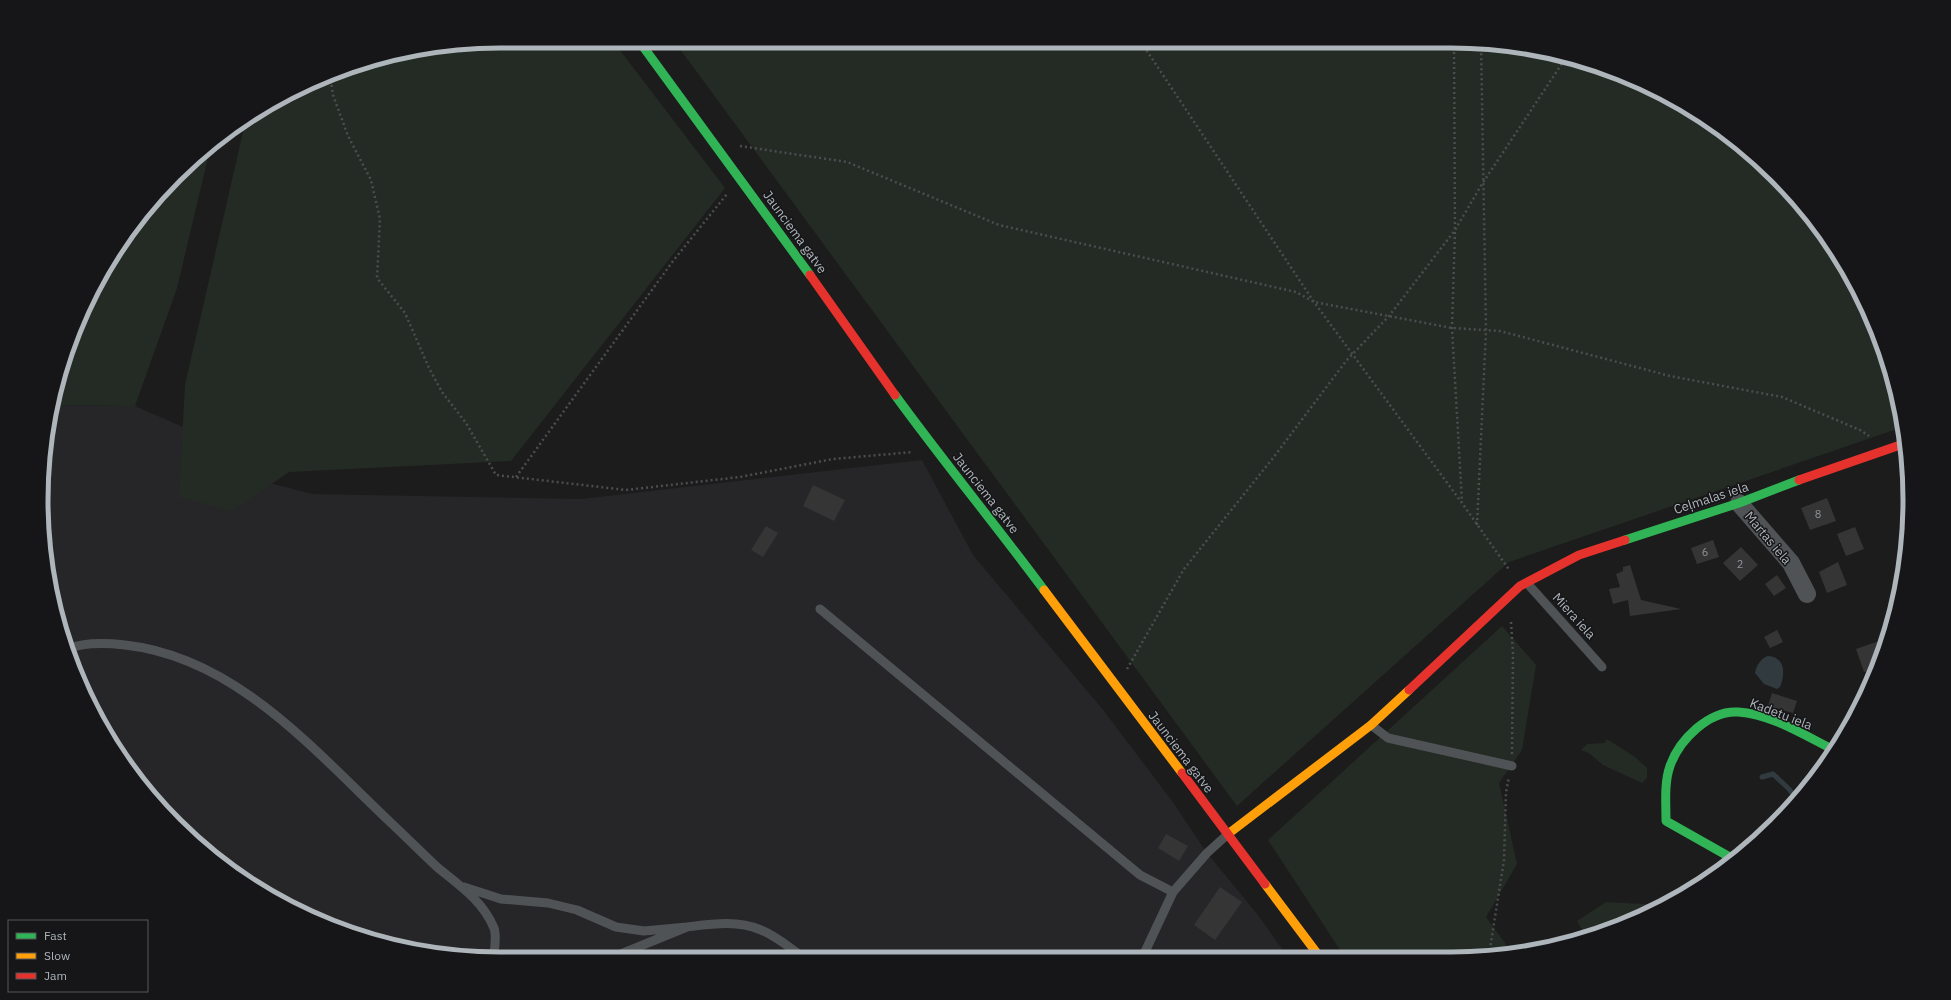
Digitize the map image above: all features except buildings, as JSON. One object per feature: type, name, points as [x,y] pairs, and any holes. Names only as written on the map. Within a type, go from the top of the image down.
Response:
[{"type":"main road","name":"Jaunciema gatve","points":[[644,48],[714,142],[935,450],[990,518],[1317,952]]},
{"type":"main road","name":"Ceļmalas iela","points":[[1523,584],[1579,555],[1739,503],[1804,478],[1899,445]]},
{"type":"main road","points":[[1228,834],[1371,725],[1523,584]]},
{"type":"main road","name":"Kadetu iela","points":[[1729,857],[1666,821],[1666,796],[1670,765],[1683,742],[1713,716],[1737,711],[1760,717],[1829,748]]},
{"type":"street","name":"Martas iela","points":[[1739,503],[1791,563],[1807,594]]},
{"type":"lane","name":"Miera iela","points":[[1523,584],[1602,667]]},
{"type":"lane","points":[[820,609],[1140,875],[1173,892]]},
{"type":"lane","points":[[73,647],[112,644],[136,646],[176,655],[214,674],[256,700],[296,731],[428,858],[481,905],[495,929],[494,952]]},
{"type":"lane","points":[[1371,725],[1388,738],[1512,766]]},
{"type":"lane","points":[[1145,952],[1173,892],[1207,853],[1228,834]]},
{"type":"lane","points":[[462,887],[502,899],[548,903],[578,910],[616,927],[644,931],[718,923],[743,924],[762,930],[795,952]]},
{"type":"lane","points":[[626,952],[687,927]]},
{"type":"path","points":[[1145,48],[1314,302],[1477,525],[1523,584]]},
{"type":"path","points":[[1454,48],[1455,230],[1452,328],[1462,503]]},
{"type":"path","points":[[1477,525],[1486,330],[1480,49]]},
{"type":"path","points":[[1115,685],[1130,664],[1184,569],[1353,355],[1389,316],[1455,230],[1482,184],[1563,62]]},
{"type":"path","points":[[331,81],[333,95],[348,136],[371,180],[380,219],[378,278],[405,313],[429,368],[439,386],[466,423],[496,475],[626,490],[740,477],[833,459],[935,450]]},
{"type":"path","points":[[714,142],[847,162],[999,225],[1296,292],[1314,302],[1452,328],[1500,331],[1670,376],[1782,397],[1860,430],[1890,449]]},
{"type":"path","points":[[516,477],[673,261],[740,178]]},
{"type":"path","points":[[1490,950],[1504,860],[1506,792],[1512,766],[1513,653],[1509,598]]},
{"type":"shaded area","points":[[500,48],[618,48],[725,188],[511,461],[289,472],[232,511],[179,497],[185,385],[244,128],[274,109],[327,82],[383,63],[441,52]]},
{"type":"shaded area","points":[[679,48],[1451,48],[1510,52],[1568,63],[1596,72],[1624,82],[1677,109],[1726,141],[1749,160],[1771,180],[1810,225],[1842,274],[1869,327],[1888,383],[1897,429],[1509,562],[1237,806]]},
{"type":"shaded area","points":[[209,154],[177,288],[135,406],[58,405],[63,383],[82,327],[109,274],[141,225],[160,202],[180,180]]},
{"type":"shaded area","points":[[58,405],[135,406],[274,467],[266,482],[312,494],[581,499],[922,460],[973,555],[1104,711],[1172,801],[1207,853],[1258,915],[1284,952],[470,951],[441,948],[383,937],[327,918],[274,891],[249,876],[225,859],[180,820],[141,775],[124,751],[95,700],[82,673],[63,617],[52,559],[49,530],[49,470],[52,441]]},
{"type":"shaded area","points":[[1502,626],[1536,665],[1522,750],[1499,783],[1517,864],[1486,917],[1509,948],[1451,952],[1341,952],[1268,840]]},
{"type":"shaded area","points":[[1768,656],[1774,657],[1783,667],[1782,682],[1780,687],[1777,689],[1764,684],[1755,673],[1759,663]]},
{"type":"shaded area","points":[[1607,739],[1635,757],[1647,768],[1647,778],[1642,783],[1603,765],[1589,753],[1581,750],[1587,744],[1604,743]]},
{"type":"shaded area","points":[[1606,902],[1652,905],[1624,918],[1583,932],[1577,921]]},
{"type":"waterway","points":[[1762,777],[1773,774],[1794,795]]},
{"type":"traffic: fast","points":[[644,48],[810,275]]},
{"type":"traffic: fast","points":[[895,395],[1044,590]]},
{"type":"traffic: fast","points":[[1625,540],[1739,503],[1799,480]]},
{"type":"traffic: fast","points":[[1729,857],[1666,821],[1667,779],[1670,766],[1680,746],[1696,728],[1716,716],[1738,712],[1775,721],[1829,748]]},
{"type":"traffic: slow","points":[[1044,590],[1182,773]]},
{"type":"traffic: slow","points":[[1228,834],[1371,725],[1409,690]]},
{"type":"traffic: slow","points":[[1265,884],[1316,952]]},
{"type":"traffic: jam","points":[[810,275],[895,395]]},
{"type":"traffic: jam","points":[[1799,480],[1899,445]]},
{"type":"traffic: jam","points":[[1409,690],[1520,586],[1579,555],[1625,540]]},
{"type":"traffic: jam","points":[[1182,773],[1265,884]]}]
